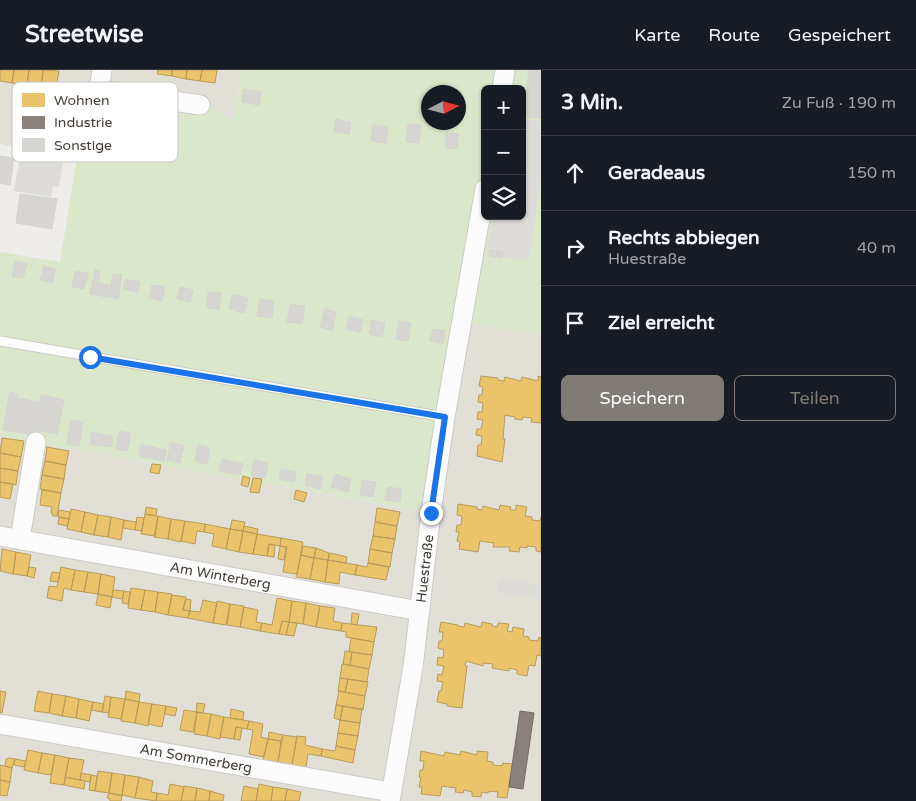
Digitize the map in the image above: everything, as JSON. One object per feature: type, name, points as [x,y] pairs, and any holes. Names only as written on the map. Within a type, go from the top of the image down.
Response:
[{"type":"street","points":[[503,85],[505,70]]},
{"type":"street","points":[[178,102],[200,105]]},
{"type":"street","name":"Huestraße","points":[[390,797],[413,667],[431,513],[445,417],[481,212]]},
{"type":"street","points":[[20,539],[36,442]]},
{"type":"street","name":"Am Winterberg","points":[[0,536],[420,611]]},
{"type":"street","name":"Am Sommerberg","points":[[0,724],[390,797]]},
{"type":"lane","points":[[0,341],[445,417]]},
{"type":"shaded area","points":[[0,70],[242,70],[233,120],[210,108],[178,102],[178,82],[12,82],[12,146],[0,144]]},
{"type":"shaded area","points":[[526,119],[539,121],[541,130],[541,177],[529,261],[487,255],[491,220],[526,220]]},
{"type":"shaded area","points":[[19,162],[63,162],[59,187],[53,186],[51,197],[14,191]]},
{"type":"shaded area","points":[[463,322],[541,335],[541,801],[0,801],[0,436],[430,513]]},
{"type":"shaded area","points":[[499,578],[541,585],[541,599],[497,592]]},
{"type":"green space","points":[[242,70],[541,70],[541,335],[463,323],[431,513],[0,436],[0,252],[60,262],[76,162],[178,162],[178,105],[211,108],[233,120]]},
{"type":"building: Wohnen","points":[[0,70],[14,70],[12,83],[0,81]]},
{"type":"building: Wohnen","points":[[14,70],[29,70],[27,82],[12,82]]},
{"type":"building: Wohnen","points":[[29,70],[43,70],[42,82],[27,82]]},
{"type":"building: Wohnen","points":[[43,70],[59,71],[57,82],[42,82]]},
{"type":"building: Wohnen","points":[[158,70],[172,70],[172,76],[157,74]]},
{"type":"building: Wohnen","points":[[172,70],[187,70],[186,79],[172,76]]},
{"type":"building: Wohnen","points":[[187,70],[202,70],[200,81],[186,79]]},
{"type":"building: Wohnen","points":[[202,70],[217,70],[215,83],[200,81]]},
{"type":"building: Wohnen","points":[[481,376],[498,378],[498,380],[504,381],[505,377],[521,381],[522,377],[538,381],[538,376],[541,377],[541,423],[531,422],[532,418],[523,417],[522,420],[505,415],[503,439],[505,439],[502,462],[477,456],[478,445],[481,445],[482,436],[476,435],[477,429],[481,429],[483,420],[477,419],[478,412],[482,412],[483,403],[478,402],[479,395],[482,395],[483,387],[479,386]]},
{"type":"building: Wohnen","points":[[2,438],[24,441],[21,457],[0,453]]},
{"type":"building: Wohnen","points":[[47,447],[69,451],[66,465],[45,461]]},
{"type":"building: Wohnen","points":[[0,453],[21,457],[18,471],[0,468]]},
{"type":"building: Wohnen","points":[[45,461],[66,465],[64,479],[42,475]]},
{"type":"building: Wohnen","points":[[152,464],[161,465],[159,474],[150,472]]},
{"type":"building: Wohnen","points":[[0,468],[18,471],[16,485],[0,482]]},
{"type":"building: Wohnen","points":[[42,475],[64,479],[61,493],[40,489]]},
{"type":"building: Wohnen","points":[[243,476],[250,478],[248,487],[241,485]]},
{"type":"building: Wohnen","points":[[253,478],[262,479],[259,493],[250,492]]},
{"type":"building: Wohnen","points":[[0,482],[13,484],[10,499],[0,497]]},
{"type":"building: Wohnen","points":[[42,490],[61,493],[57,516],[53,516],[51,512],[52,507],[40,505]]},
{"type":"building: Wohnen","points":[[296,490],[307,493],[304,502],[294,499]]},
{"type":"building: Wohnen","points":[[458,504],[477,507],[477,509],[482,510],[483,506],[499,510],[500,505],[511,507],[510,510],[516,510],[516,505],[527,507],[525,516],[532,517],[532,520],[540,521],[541,517],[541,552],[536,551],[536,547],[527,546],[527,548],[520,547],[519,552],[509,551],[510,547],[493,547],[494,543],[480,541],[478,552],[459,549],[460,542],[457,541],[459,532],[456,532],[457,525],[461,525],[462,516],[457,515]]},
{"type":"building: Wohnen","points":[[146,507],[157,509],[156,516],[145,514]]},
{"type":"building: Wohnen","points":[[377,508],[400,512],[397,526],[375,522]]},
{"type":"building: Wohnen","points":[[71,509],[85,512],[81,532],[67,529]]},
{"type":"building: Wohnen","points":[[59,510],[70,512],[69,519],[58,517]]},
{"type":"building: Wohnen","points":[[85,512],[98,515],[94,535],[81,532]]},
{"type":"building: Wohnen","points":[[145,514],[158,516],[155,536],[141,534]]},
{"type":"building: Wohnen","points":[[98,515],[111,517],[108,537],[94,535]]},
{"type":"building: Wohnen","points":[[158,516],[171,519],[168,539],[154,537]]},
{"type":"building: Wohnen","points":[[59,517],[69,519],[67,526],[58,524]]},
{"type":"building: Wohnen","points":[[111,517],[124,520],[121,540],[108,537]]},
{"type":"building: Wohnen","points":[[137,517],[144,518],[142,531],[135,530]]},
{"type":"building: Wohnen","points":[[171,519],[185,521],[181,542],[168,539]]},
{"type":"building: Wohnen","points":[[124,520],[136,522],[135,530],[123,528]]},
{"type":"building: Wohnen","points":[[232,520],[245,522],[243,531],[230,529]]},
{"type":"building: Wohnen","points":[[185,521],[205,524],[204,532],[197,531],[195,544],[181,541]]},
{"type":"building: Wohnen","points":[[375,522],[397,526],[395,539],[373,536]]},
{"type":"building: Wohnen","points":[[205,524],[230,529],[226,549],[212,546],[214,534],[204,532]]},
{"type":"building: Wohnen","points":[[244,526],[258,529],[257,534],[243,531]]},
{"type":"building: Wohnen","points":[[230,529],[243,531],[239,552],[226,549]]},
{"type":"building: Wohnen","points":[[243,531],[257,534],[253,554],[239,552]]},
{"type":"building: Wohnen","points":[[257,534],[281,538],[280,546],[269,544],[267,556],[253,554]]},
{"type":"building: Wohnen","points":[[373,536],[395,539],[392,553],[370,549]]},
{"type":"building: Wohnen","points":[[281,538],[303,542],[297,574],[283,572],[287,547],[280,546]]},
{"type":"building: Wohnen","points":[[269,544],[275,545],[274,557],[267,556]]},
{"type":"building: Wohnen","points":[[280,546],[286,547],[284,560],[278,559]]},
{"type":"building: Wohnen","points":[[303,546],[316,548],[314,558],[301,555]]},
{"type":"building: Wohnen","points":[[316,548],[329,553],[328,560],[314,558]]},
{"type":"building: Wohnen","points":[[2,549],[16,552],[13,574],[0,571]]},
{"type":"building: Wohnen","points":[[370,549],[392,553],[390,567],[368,563]]},
{"type":"building: Wohnen","points":[[16,552],[31,555],[27,576],[13,574]]},
{"type":"building: Wohnen","points":[[330,553],[347,557],[346,563],[328,560]]},
{"type":"building: Wohnen","points":[[301,555],[314,558],[310,579],[296,577]]},
{"type":"building: Wohnen","points":[[314,558],[328,560],[325,582],[310,579]]},
{"type":"building: Wohnen","points":[[328,560],[357,565],[355,575],[340,572],[339,584],[325,582]]},
{"type":"building: Wohnen","points":[[368,563],[389,567],[386,580],[355,575],[357,565],[367,567]]},
{"type":"building: Wohnen","points":[[29,567],[36,568],[34,578],[27,576]]},
{"type":"building: Wohnen","points":[[61,567],[75,570],[71,590],[64,588],[62,601],[47,598],[49,586],[57,587]]},
{"type":"building: Wohnen","points":[[75,570],[88,572],[84,592],[71,590]]},
{"type":"building: Wohnen","points":[[52,572],[60,573],[58,582],[50,581]]},
{"type":"building: Wohnen","points":[[88,572],[101,574],[98,594],[84,592]]},
{"type":"building: Wohnen","points":[[101,574],[115,577],[112,597],[98,594]]},
{"type":"building: Wohnen","points":[[131,588],[145,590],[141,610],[128,608]]},
{"type":"building: Wohnen","points":[[113,590],[124,591],[122,599],[112,597]]},
{"type":"building: Wohnen","points":[[145,590],[158,592],[155,612],[141,610]]},
{"type":"building: Wohnen","points":[[124,591],[130,592],[128,604],[122,603]]},
{"type":"building: Wohnen","points":[[158,592],[172,594],[168,615],[155,612]]},
{"type":"building: Wohnen","points":[[98,594],[112,597],[110,608],[96,605]]},
{"type":"building: Wohnen","points":[[172,595],[186,597],[183,610],[190,611],[188,618],[168,615]]},
{"type":"building: Wohnen","points":[[277,598],[292,601],[289,622],[282,621],[279,634],[260,631],[262,623],[272,625]]},
{"type":"building: Wohnen","points":[[186,599],[191,600],[190,611],[183,610]]},
{"type":"building: Wohnen","points":[[203,600],[217,603],[213,623],[188,618],[190,611],[200,612]]},
{"type":"building: Wohnen","points":[[217,601],[230,604],[226,625],[213,623]]},
{"type":"building: Wohnen","points":[[292,601],[306,603],[303,624],[289,622]]},
{"type":"building: Wohnen","points":[[306,603],[320,606],[316,627],[303,624]]},
{"type":"building: Wohnen","points":[[230,604],[244,606],[240,627],[227,625]]},
{"type":"building: Wohnen","points":[[320,606],[335,608],[333,621],[342,623],[341,631],[316,627]]},
{"type":"building: Wohnen","points":[[244,607],[258,610],[256,622],[262,623],[260,631],[240,627]]},
{"type":"building: Wohnen","points":[[352,613],[359,614],[357,625],[351,624]]},
{"type":"building: Wohnen","points":[[282,621],[289,622],[286,635],[279,634]]},
{"type":"building: Wohnen","points":[[289,622],[297,623],[294,636],[286,635]]},
{"type":"building: Wohnen","points":[[441,622],[464,627],[465,623],[481,627],[482,622],[497,627],[498,623],[509,624],[507,631],[512,632],[513,627],[524,629],[523,636],[529,637],[529,640],[538,641],[539,637],[541,638],[541,656],[537,655],[535,666],[529,665],[527,676],[517,674],[517,670],[509,668],[509,671],[492,668],[493,664],[483,663],[483,666],[466,661],[462,708],[447,706],[447,704],[437,702],[443,682],[437,681],[438,674],[442,675],[444,666],[437,665],[438,657],[443,658],[444,650],[438,648],[439,641],[442,641],[443,632],[439,632]]},
{"type":"building: Wohnen","points":[[342,623],[377,627],[374,642],[346,637],[346,632],[341,631]]},
{"type":"building: Wohnen","points":[[351,638],[374,642],[372,655],[349,652]]},
{"type":"building: Wohnen","points":[[345,651],[352,652],[350,665],[343,664]]},
{"type":"building: Wohnen","points":[[352,652],[372,655],[369,669],[350,665]]},
{"type":"building: Wohnen","points":[[342,664],[369,669],[367,682],[340,678]]},
{"type":"building: Wohnen","points":[[340,678],[348,679],[345,692],[338,691]]},
{"type":"building: Wohnen","points":[[348,679],[368,682],[365,696],[345,692]]},
{"type":"building: Wohnen","points":[[0,691],[6,692],[2,713],[0,713]]},
{"type":"building: Wohnen","points":[[38,691],[52,694],[49,713],[34,711]]},
{"type":"building: Wohnen","points":[[126,691],[140,694],[139,702],[125,699]]},
{"type":"building: Wohnen","points":[[339,691],[365,696],[363,710],[336,705]]},
{"type":"building: Wohnen","points":[[52,694],[66,696],[62,716],[49,713]]},
{"type":"building: Wohnen","points":[[66,696],[79,699],[76,718],[62,716]]},
{"type":"building: Wohnen","points":[[105,696],[111,697],[109,713],[102,712]]},
{"type":"building: Wohnen","points":[[111,697],[125,699],[121,719],[108,717]]},
{"type":"building: Wohnen","points":[[79,699],[93,702],[89,721],[76,718]]},
{"type":"building: Wohnen","points":[[125,699],[139,702],[135,723],[121,721]]},
{"type":"building: Wohnen","points":[[93,702],[104,704],[102,712],[91,710]]},
{"type":"building: Wohnen","points":[[139,702],[152,704],[148,726],[135,723]]},
{"type":"building: Wohnen","points":[[197,703],[205,704],[203,713],[196,712]]},
{"type":"building: Wohnen","points":[[152,704],[166,706],[162,727],[148,724]]},
{"type":"building: Wohnen","points":[[336,705],[343,706],[340,720],[334,718]]},
{"type":"building: Wohnen","points":[[166,706],[177,708],[175,716],[165,714]]},
{"type":"building: Wohnen","points":[[343,706],[362,709],[360,723],[340,720]]},
{"type":"building: Wohnen","points":[[231,709],[244,712],[243,720],[230,718]]},
{"type":"building: Wohnen","points":[[184,710],[197,712],[193,732],[180,730]]},
{"type":"building: Wohnen","points":[[197,712],[211,714],[207,736],[194,734]]},
{"type":"building: Wohnen","points":[[211,714],[224,717],[220,739],[207,736]]},
{"type":"building: Wohnen","points":[[224,717],[249,721],[247,729],[236,727],[234,739],[220,737]]},
{"type":"building: Wohnen","points":[[340,720],[360,723],[358,736],[338,733]]},
{"type":"building: Wohnen","points":[[249,721],[263,724],[261,737],[268,739],[264,757],[249,754],[253,730],[247,729]]},
{"type":"building: Wohnen","points":[[236,727],[242,728],[240,740],[234,739]]},
{"type":"building: Wohnen","points":[[269,732],[283,735],[281,741],[268,739]]},
{"type":"building: Wohnen","points":[[338,733],[358,736],[355,750],[336,746]]},
{"type":"building: Wohnen","points":[[283,735],[297,737],[292,765],[278,762]]},
{"type":"building: Wohnen","points":[[297,736],[306,737],[305,745],[322,749],[321,756],[308,754],[306,767],[292,765]]},
{"type":"building: Wohnen","points":[[268,739],[281,741],[278,762],[263,760]]},
{"type":"building: Wohnen","points":[[336,746],[355,750],[353,763],[321,756],[322,749],[335,751]]},
{"type":"building: Wohnen","points":[[28,750],[42,753],[38,773],[24,770]]},
{"type":"building: Wohnen","points":[[421,751],[444,756],[445,752],[460,755],[461,751],[477,755],[477,751],[488,752],[487,761],[493,762],[493,765],[512,764],[507,798],[497,797],[498,792],[489,791],[488,793],[482,792],[481,797],[472,796],[472,792],[464,790],[463,793],[455,792],[456,788],[442,786],[440,796],[421,794],[422,787],[419,787],[421,777],[419,777],[420,770],[423,770],[424,761],[420,761]]},
{"type":"building: Wohnen","points":[[42,753],[55,755],[51,775],[38,773]]},
{"type":"building: Wohnen","points":[[55,755],[69,758],[64,785],[50,783]]},
{"type":"building: Wohnen","points":[[69,758],[84,760],[80,780],[65,777]]},
{"type":"building: Wohnen","points":[[6,759],[15,759],[12,768],[5,766]]},
{"type":"building: Wohnen","points":[[15,759],[26,761],[24,767],[14,765]]},
{"type":"building: Wohnen","points":[[0,765],[12,768],[10,782],[0,780]]},
{"type":"building: Wohnen","points":[[98,771],[112,773],[109,793],[95,791]]},
{"type":"building: Wohnen","points":[[81,773],[91,775],[90,782],[80,780]]},
{"type":"building: Wohnen","points":[[112,773],[125,775],[122,795],[109,793]]},
{"type":"building: Wohnen","points":[[91,775],[97,776],[95,791],[89,790]]},
{"type":"building: Wohnen","points":[[125,775],[139,777],[135,798],[122,795]]},
{"type":"building: Wohnen","points":[[65,777],[85,781],[84,789],[64,785]]},
{"type":"building: Wohnen","points":[[139,777],[153,781],[151,792],[157,793],[156,801],[135,798]]},
{"type":"building: Wohnen","points":[[0,780],[10,782],[7,796],[0,795]]},
{"type":"building: Wohnen","points":[[170,784],[184,787],[181,801],[156,801],[157,793],[168,795]]},
{"type":"building: Wohnen","points":[[259,784],[273,787],[271,801],[256,801]]},
{"type":"building: Wohnen","points":[[184,786],[197,788],[195,801],[181,801]]},
{"type":"building: Wohnen","points":[[244,786],[258,789],[256,801],[241,801]]},
{"type":"building: Wohnen","points":[[273,787],[287,789],[285,801],[271,801]]},
{"type":"building: Wohnen","points":[[197,788],[210,791],[209,801],[195,801]]},
{"type":"building: Wohnen","points":[[287,789],[301,792],[299,801],[285,801]]},
{"type":"building: Wohnen","points":[[210,791],[224,795],[223,801],[209,801]]},
{"type":"building: Wohnen","points":[[109,793],[122,796],[121,801],[110,801],[107,798]]},
{"type":"building: Industrie","points":[[520,711],[534,713],[523,789],[509,787]]},
{"type":"building: Sonstige","points":[[529,70],[541,70],[541,112],[526,110]]},
{"type":"building: Sonstige","points":[[244,89],[261,92],[259,105],[242,102]]},
{"type":"building: Sonstige","points":[[526,110],[541,112],[541,119],[526,116]]},
{"type":"building: Sonstige","points":[[336,119],[351,122],[349,134],[334,132]]},
{"type":"building: Sonstige","points":[[408,124],[421,125],[419,143],[406,142]]},
{"type":"building: Sonstige","points":[[373,125],[388,127],[386,143],[371,141]]},
{"type":"building: Sonstige","points":[[446,132],[459,134],[457,149],[445,148]]},
{"type":"building: Sonstige","points":[[0,156],[12,158],[13,162],[10,185],[0,183]]},
{"type":"building: Sonstige","points":[[20,194],[57,199],[52,229],[16,223]]},
{"type":"building: Sonstige","points":[[490,250],[503,252],[502,258],[489,256]]},
{"type":"building: Sonstige","points":[[15,261],[27,264],[23,278],[12,276]]},
{"type":"building: Sonstige","points":[[44,266],[55,269],[52,283],[40,280]]},
{"type":"building: Sonstige","points":[[95,270],[100,271],[98,283],[111,286],[113,274],[122,275],[118,299],[90,294]]},
{"type":"building: Sonstige","points":[[75,271],[88,273],[84,289],[72,287]]},
{"type":"building: Sonstige","points":[[125,279],[140,282],[138,292],[123,289]]},
{"type":"building: Sonstige","points":[[152,285],[165,287],[162,301],[149,298]]},
{"type":"building: Sonstige","points":[[180,287],[193,290],[190,302],[177,299]]},
{"type":"building: Sonstige","points":[[208,292],[221,293],[219,309],[207,308]]},
{"type":"building: Sonstige","points":[[233,294],[248,298],[244,313],[229,309]]},
{"type":"building: Sonstige","points":[[260,299],[274,301],[272,318],[257,316]]},
{"type":"building: Sonstige","points":[[290,304],[305,306],[302,324],[287,322]]},
{"type":"building: Sonstige","points":[[325,309],[336,312],[332,330],[320,327]]},
{"type":"building: Sonstige","points":[[349,317],[363,320],[360,332],[346,329]]},
{"type":"building: Sonstige","points":[[372,320],[385,323],[382,337],[369,334]]},
{"type":"building: Sonstige","points":[[399,321],[411,323],[408,341],[396,339]]},
{"type":"building: Sonstige","points":[[433,329],[445,331],[443,344],[430,341]]},
{"type":"building: Sonstige","points":[[10,392],[17,394],[16,398],[40,402],[38,413],[7,407]]},
{"type":"building: Sonstige","points":[[41,395],[64,400],[57,434],[37,430],[36,435],[3,430],[7,407],[38,413]]},
{"type":"building: Sonstige","points":[[71,420],[83,422],[79,446],[67,444]]},
{"type":"building: Sonstige","points":[[119,431],[131,433],[127,451],[116,449]]},
{"type":"building: Sonstige","points":[[92,432],[113,436],[111,447],[90,444]]},
{"type":"building: Sonstige","points":[[171,443],[184,446],[180,463],[167,460]]},
{"type":"building: Sonstige","points":[[141,445],[166,450],[164,461],[139,456]]},
{"type":"building: Sonstige","points":[[198,445],[210,448],[207,464],[195,461]]},
{"type":"building: Sonstige","points":[[222,459],[243,464],[240,475],[219,471]]},
{"type":"building: Sonstige","points":[[254,460],[268,463],[265,478],[251,476]]},
{"type":"building: Sonstige","points":[[281,469],[296,472],[294,482],[279,479]]},
{"type":"building: Sonstige","points":[[307,474],[323,476],[321,489],[305,486]]},
{"type":"building: Sonstige","points":[[335,474],[351,479],[348,492],[331,487]]},
{"type":"building: Sonstige","points":[[362,480],[376,482],[373,497],[360,495]]},
{"type":"building: Sonstige","points":[[388,487],[402,489],[400,502],[385,500]]},
{"type":"route","points":[[90,357],[445,417],[431,513]]}]
